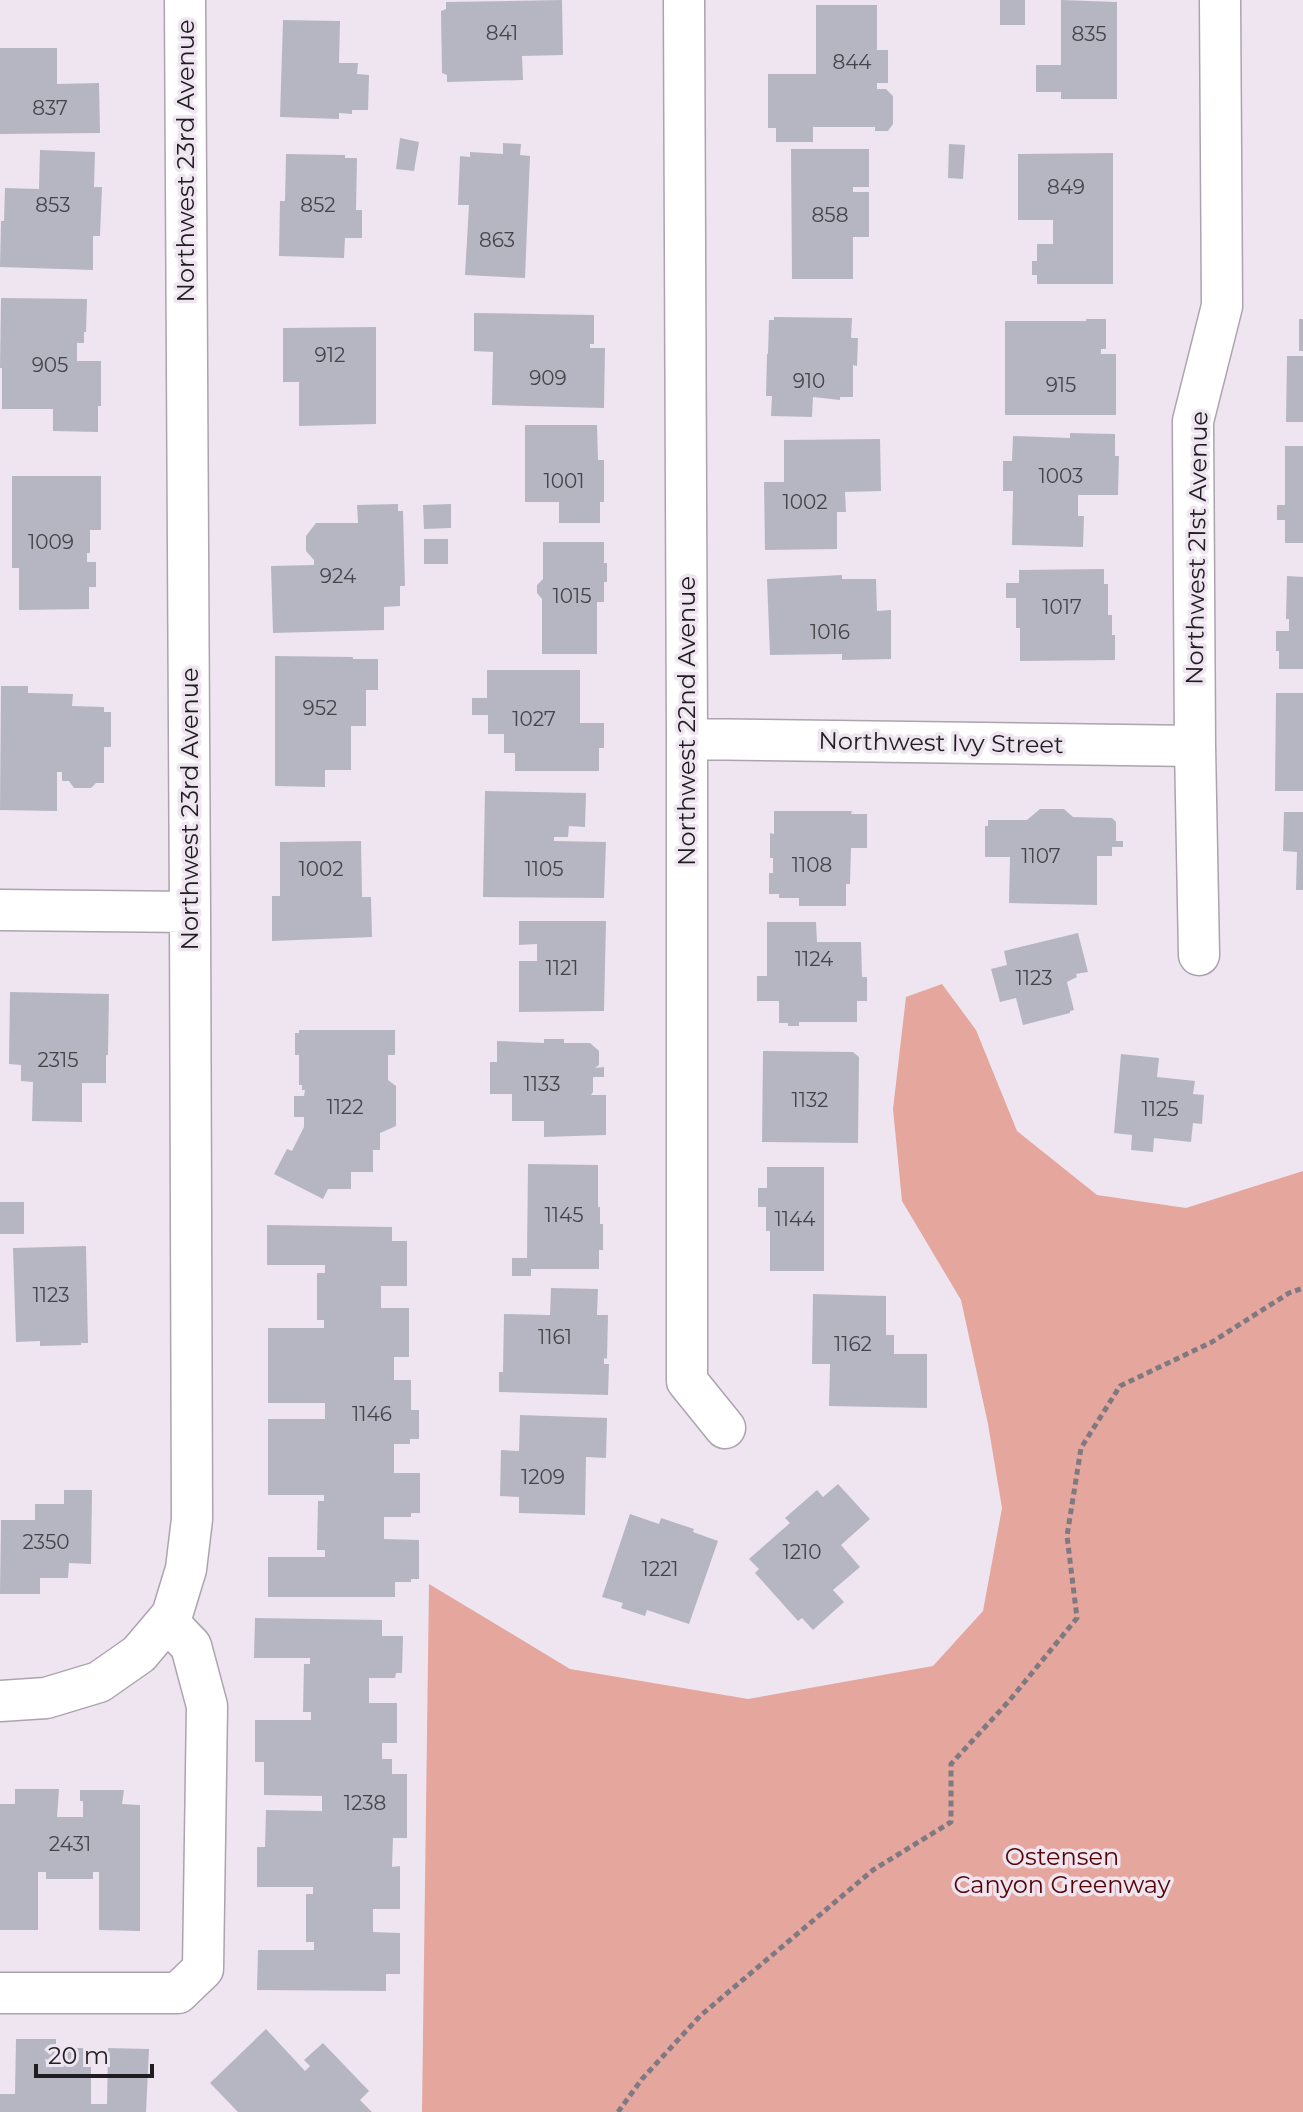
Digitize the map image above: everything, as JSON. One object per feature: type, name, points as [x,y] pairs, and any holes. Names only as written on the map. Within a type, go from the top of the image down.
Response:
[{"type":"street","name":"Northwest 23rd Avenue","points":[[170,1618],[186,1569],[192,1519],[185,0]]},
{"type":"street","name":"Northwest 22nd Avenue","points":[[684,0],[687,1381],[725,1428]]},
{"type":"street","name":"Northwest 21st Avenue","points":[[1199,955],[1193,421],[1222,306],[1220,0]]},
{"type":"street","name":"Northwest Ivy Street","points":[[687,739],[1195,746]]},
{"type":"street","points":[[0,910],[190,912]]},
{"type":"street","points":[[0,1701],[46,1698],[99,1682],[139,1654],[170,1618],[191,1646],[207,1706],[203,1969],[178,1993],[0,1993]]},
{"type":"path","points":[[618,2112],[642,2079],[700,2016],[873,1870],[951,1822],[951,1764],[1009,1701],[1077,1618],[1067,1536],[1081,1448],[1120,1386],[1212,1342],[1289,1293],[1303,1288]]},
{"type":"green space","name":"Ostensen Canyon Greenway","points":[[942,984],[976,1030],[1017,1131],[1097,1195],[1186,1208],[1303,1171],[1303,2112],[422,2112],[429,1584],[570,1669],[748,1699],[933,1666],[983,1611],[1002,1508],[988,1424],[961,1300],[902,1201],[893,1109],[906,997]]},
{"type":"building","points":[[562,0],[563,55],[522,56],[523,80],[447,82],[447,75],[442,73],[441,11],[446,9],[446,2]]},
{"type":"building","points":[[1000,0],[1025,0],[1025,25],[1000,25]]},
{"type":"building","points":[[1061,0],[1117,2],[1117,99],[1061,99],[1061,92],[1036,92],[1036,65],[1061,65]]},
{"type":"building","points":[[816,5],[877,5],[877,50],[888,50],[888,83],[877,83],[877,89],[886,89],[893,96],[893,124],[888,131],[875,131],[875,127],[813,127],[813,142],[776,142],[776,128],[768,128],[768,74],[816,74]]},
{"type":"building","points":[[283,20],[340,21],[339,63],[358,63],[357,74],[369,75],[368,110],[339,113],[339,119],[280,117]]},
{"type":"building","points":[[0,48],[57,48],[57,84],[99,83],[100,133],[0,134]]},
{"type":"building","points":[[400,138],[419,142],[414,171],[396,169]]},
{"type":"building","points":[[503,143],[521,144],[520,155],[530,156],[525,278],[465,275],[469,205],[458,205],[460,156],[470,157],[470,152],[503,154]]},
{"type":"building","points":[[949,144],[965,145],[963,179],[948,178]]},
{"type":"building","points":[[791,149],[869,149],[869,187],[853,187],[853,192],[869,192],[869,237],[853,237],[853,279],[792,279]]},
{"type":"building","points":[[40,150],[95,152],[94,187],[102,187],[100,236],[93,236],[93,270],[0,267],[5,188],[39,189]]},
{"type":"building","points":[[1113,153],[1113,284],[1037,284],[1037,275],[1032,275],[1032,261],[1037,261],[1037,244],[1053,244],[1053,220],[1018,220],[1018,154]]},
{"type":"building","points":[[286,154],[357,158],[356,210],[362,210],[362,238],[345,238],[344,258],[279,256],[280,201],[285,201]]},
{"type":"building","points":[[1,298],[87,299],[86,332],[84,343],[77,343],[77,361],[101,361],[98,432],[53,431],[53,409],[2,409]]},
{"type":"building","points":[[474,313],[594,315],[594,344],[590,344],[590,348],[605,348],[604,408],[492,405],[493,352],[474,351]]},
{"type":"building","points":[[774,317],[852,318],[851,338],[858,338],[857,366],[853,365],[853,397],[840,397],[840,400],[813,397],[812,417],[771,416],[772,396],[766,396],[767,354],[769,320],[774,320]]},
{"type":"building","points":[[1106,319],[1106,349],[1101,349],[1101,354],[1116,354],[1116,415],[1005,415],[1005,321]]},
{"type":"building","points":[[1299,319],[1303,319],[1303,351],[1299,351]]},
{"type":"building","points":[[376,327],[376,424],[299,426],[299,382],[283,382],[283,328]]},
{"type":"building","points":[[1287,356],[1303,356],[1303,422],[1286,422]]},
{"type":"building","points":[[525,425],[597,425],[598,460],[604,460],[604,502],[600,502],[600,523],[559,523],[559,502],[525,502]]},
{"type":"building","points":[[1070,433],[1115,434],[1115,456],[1119,456],[1118,495],[1078,495],[1078,516],[1084,516],[1083,547],[1012,545],[1013,491],[1003,491],[1003,461],[1012,461],[1013,436],[1070,438]]},
{"type":"building","points":[[880,439],[881,491],[845,492],[846,512],[837,512],[837,549],[765,550],[764,482],[784,482],[784,440]]},
{"type":"building","points":[[1285,446],[1303,446],[1303,543],[1285,543],[1285,520],[1277,520],[1277,505],[1285,505]]},
{"type":"building","points":[[12,476],[101,476],[101,530],[90,530],[90,553],[87,553],[87,562],[96,562],[96,587],[89,587],[89,609],[19,610],[19,568],[12,568]]},
{"type":"building","points":[[398,504],[398,511],[403,511],[405,586],[400,586],[400,606],[384,607],[384,630],[273,633],[271,566],[314,565],[314,560],[306,551],[306,536],[316,523],[358,523],[357,505]]},
{"type":"building","points":[[451,504],[451,528],[424,529],[423,505]]},
{"type":"building","points":[[424,539],[448,539],[448,564],[424,564]]},
{"type":"building","points":[[543,542],[604,542],[607,582],[604,582],[604,602],[597,602],[597,654],[542,654],[542,599],[537,593],[537,585],[543,579]]},
{"type":"building","points":[[1104,569],[1104,584],[1108,584],[1108,615],[1112,615],[1112,635],[1115,635],[1115,660],[1020,661],[1016,598],[1006,598],[1006,583],[1019,583],[1019,570]]},
{"type":"building","points":[[842,575],[842,579],[876,579],[877,611],[891,610],[891,659],[842,660],[842,654],[770,655],[767,579]]},
{"type":"building","points":[[1287,576],[1303,577],[1303,669],[1279,669],[1276,631],[1289,631],[1289,619],[1286,619]]},
{"type":"building","points":[[275,656],[378,659],[378,690],[366,690],[366,726],[351,726],[351,770],[325,770],[325,787],[275,786]]},
{"type":"building","points":[[487,670],[580,670],[580,723],[604,723],[604,748],[599,748],[599,771],[515,771],[515,753],[504,753],[504,734],[488,734],[488,715],[472,715],[472,698],[487,698]]},
{"type":"building","points":[[1,686],[28,686],[28,693],[73,694],[72,706],[104,707],[104,712],[111,712],[111,747],[104,747],[104,783],[96,783],[91,788],[74,788],[69,781],[62,781],[62,772],[57,772],[57,811],[0,810]]},
{"type":"building","points":[[1276,693],[1303,693],[1303,791],[1275,791]]},
{"type":"building","points":[[485,791],[586,793],[585,827],[569,826],[568,837],[554,837],[554,841],[606,842],[604,898],[483,897]]},
{"type":"building","points":[[1040,809],[1064,809],[1073,817],[1112,818],[1116,822],[1116,841],[1123,841],[1123,847],[1112,847],[1112,856],[1097,856],[1097,905],[1009,903],[1010,857],[985,857],[985,826],[988,826],[988,820],[1027,820]]},
{"type":"building","points":[[774,811],[852,811],[851,814],[867,814],[867,848],[851,848],[846,906],[799,906],[799,898],[779,898],[779,894],[769,894],[769,873],[773,873],[770,833],[774,834]]},
{"type":"building","points":[[1284,812],[1303,812],[1303,890],[1296,890],[1297,852],[1283,851]]},
{"type":"building","points":[[361,841],[362,897],[371,897],[372,937],[272,941],[272,896],[280,896],[280,842]]},
{"type":"building","points":[[519,921],[606,921],[604,1011],[519,1012],[519,961],[537,961],[537,944],[519,945]]},
{"type":"building","points":[[767,922],[816,922],[817,942],[861,942],[862,977],[867,977],[867,1001],[857,1001],[857,1022],[799,1022],[799,1026],[788,1026],[788,1023],[779,1023],[779,1001],[757,1001],[757,976],[767,976]]},
{"type":"building","points":[[1078,933],[1088,972],[1076,974],[1077,977],[1067,982],[1074,1010],[1023,1025],[1016,998],[1000,1002],[991,969],[1007,965],[1004,951]]},
{"type":"building","points":[[10,992],[109,994],[106,1083],[82,1083],[82,1122],[32,1121],[33,1082],[21,1081],[21,1065],[9,1064]]},
{"type":"building","points":[[299,1030],[395,1030],[395,1055],[388,1055],[388,1080],[396,1086],[396,1126],[380,1133],[380,1150],[373,1150],[373,1172],[351,1172],[351,1189],[328,1189],[323,1199],[274,1174],[287,1149],[292,1151],[304,1127],[304,1117],[294,1117],[294,1096],[304,1096],[305,1090],[299,1085],[299,1055],[295,1055],[295,1033]]},
{"type":"building","points":[[544,1039],[590,1043],[599,1051],[599,1065],[595,1068],[604,1067],[604,1077],[593,1077],[591,1095],[606,1095],[606,1135],[544,1137],[544,1121],[512,1121],[512,1094],[490,1094],[490,1062],[497,1062],[497,1041],[544,1043]]},
{"type":"building","points":[[763,1051],[853,1052],[859,1057],[858,1143],[762,1142]]},
{"type":"building","points":[[1121,1054],[1159,1058],[1157,1077],[1195,1081],[1193,1094],[1204,1095],[1202,1124],[1193,1123],[1191,1142],[1154,1138],[1153,1152],[1131,1150],[1132,1135],[1114,1133]]},
{"type":"building","points":[[528,1164],[598,1165],[598,1207],[600,1224],[603,1224],[599,1269],[531,1269],[531,1276],[512,1276],[512,1258],[527,1258]]},
{"type":"building","points":[[767,1167],[824,1167],[824,1271],[770,1271],[770,1231],[766,1231],[766,1207],[758,1207],[758,1188],[767,1188]]},
{"type":"building","points":[[0,1202],[24,1202],[24,1234],[0,1234]]},
{"type":"building","points":[[267,1225],[392,1227],[392,1241],[407,1241],[407,1286],[381,1286],[381,1308],[409,1308],[409,1357],[394,1357],[394,1380],[411,1380],[411,1410],[419,1410],[419,1439],[410,1439],[410,1444],[394,1444],[394,1473],[420,1473],[420,1513],[411,1513],[411,1517],[384,1517],[384,1539],[419,1540],[419,1579],[395,1582],[395,1597],[268,1597],[268,1557],[325,1557],[325,1550],[317,1550],[318,1501],[324,1501],[324,1495],[268,1495],[268,1419],[325,1419],[325,1403],[268,1403],[268,1328],[324,1328],[324,1320],[317,1320],[317,1273],[325,1273],[325,1265],[267,1265]]},
{"type":"building","points":[[86,1246],[88,1343],[40,1346],[40,1341],[16,1342],[13,1248]]},
{"type":"building","points":[[551,1288],[598,1289],[597,1315],[608,1315],[607,1359],[604,1358],[604,1364],[609,1364],[608,1395],[499,1392],[499,1372],[503,1372],[504,1314],[550,1315]]},
{"type":"building","points":[[813,1294],[886,1296],[886,1335],[894,1335],[894,1354],[927,1354],[927,1408],[829,1406],[830,1364],[812,1364]]},
{"type":"building","points":[[520,1415],[607,1418],[606,1458],[586,1457],[585,1515],[519,1513],[519,1497],[500,1496],[501,1450],[519,1451]]},
{"type":"building","points":[[838,1484],[870,1519],[841,1545],[860,1567],[833,1590],[844,1602],[813,1630],[802,1618],[798,1621],[755,1573],[759,1569],[749,1559],[790,1523],[785,1518],[817,1490],[823,1497]]},
{"type":"building","points":[[64,1490],[92,1490],[91,1564],[69,1563],[68,1578],[40,1578],[40,1594],[0,1594],[1,1520],[35,1520],[35,1504],[64,1504]]},
{"type":"building","points":[[630,1514],[659,1524],[661,1518],[718,1541],[689,1624],[647,1610],[645,1616],[621,1608],[623,1603],[602,1597]]},
{"type":"building","points":[[255,1618],[382,1620],[382,1636],[403,1636],[402,1673],[396,1673],[395,1678],[369,1678],[369,1703],[397,1703],[397,1743],[382,1743],[382,1759],[392,1759],[392,1774],[407,1774],[407,1838],[393,1838],[392,1867],[400,1866],[400,1909],[373,1909],[373,1932],[400,1933],[400,1974],[386,1974],[386,1991],[257,1990],[258,1950],[314,1950],[314,1942],[306,1942],[306,1894],[313,1894],[313,1887],[257,1887],[257,1847],[265,1847],[266,1810],[322,1811],[322,1796],[264,1795],[264,1762],[255,1762],[255,1720],[311,1720],[311,1712],[303,1712],[304,1664],[310,1664],[310,1658],[254,1658]]},
{"type":"building","points":[[15,1789],[59,1789],[57,1817],[83,1817],[80,1790],[124,1790],[122,1804],[140,1805],[140,1931],[99,1930],[99,1872],[93,1872],[93,1879],[46,1879],[46,1872],[38,1872],[38,1930],[0,1930],[0,1804],[15,1804]]},
{"type":"building","points":[[266,2029],[305,2071],[310,2066],[304,2060],[323,2043],[369,2091],[360,2100],[372,2112],[238,2112],[210,2083]]},
{"type":"building","points":[[16,2039],[56,2039],[56,2048],[91,2048],[91,2104],[107,2104],[108,2048],[149,2049],[146,2112],[0,2112],[0,2094],[15,2094]]}]
